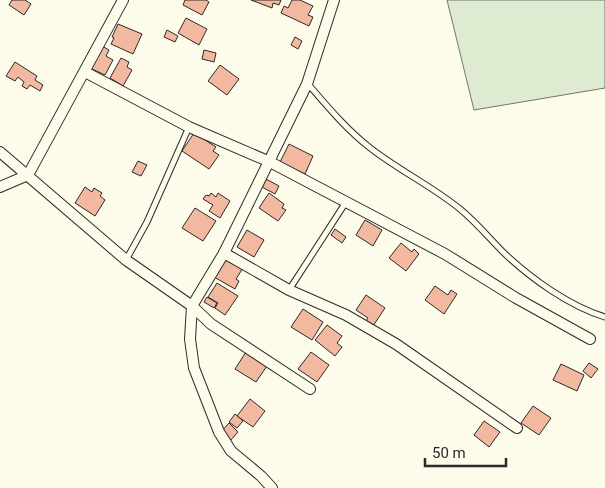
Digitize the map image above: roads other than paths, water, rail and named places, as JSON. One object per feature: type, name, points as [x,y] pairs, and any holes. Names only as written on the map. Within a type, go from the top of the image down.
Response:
[{"type":"street","points":[[0,187],[28,175],[123,0]]},
{"type":"street","points":[[272,488],[232,451],[219,432],[194,368],[190,338],[192,306],[224,254],[307,84],[334,0]]},
{"type":"street","points":[[84,72],[189,127],[270,162],[445,254],[516,298],[590,338]]},
{"type":"street","points":[[0,152],[126,260],[192,306],[212,324],[310,389]]},
{"type":"street","points":[[224,254],[289,290],[346,315],[396,344],[517,428]]},
{"type":"lane","points":[[307,84],[355,136],[382,157],[458,207],[534,279],[593,314],[605,318]]},
{"type":"lane","points":[[126,260],[147,222],[189,127]]},
{"type":"lane","points":[[289,290],[346,202]]}]
